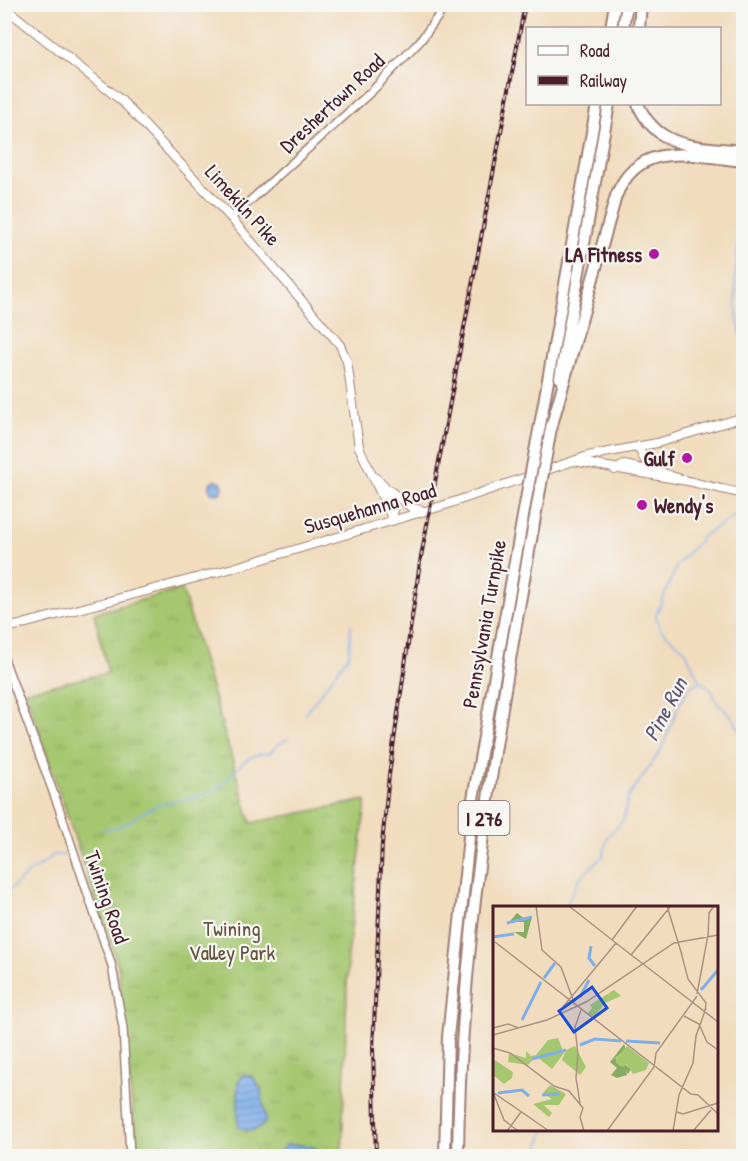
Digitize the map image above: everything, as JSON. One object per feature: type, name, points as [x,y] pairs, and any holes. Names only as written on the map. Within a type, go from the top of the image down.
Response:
[{"type":"highway","points":[[611,27],[615,4]]},
{"type":"highway","points":[[623,27],[627,4]]},
{"type":"highway","points":[[639,27],[641,4]]},
{"type":"highway","name":"Pennsylvania Turnpike","points":[[445,1156],[448,1037],[473,799],[597,105]]},
{"type":"highway","name":"Pennsylvania Turnpike","points":[[458,1156],[462,1015],[478,865],[493,757],[609,105]]},
{"type":"highway","points":[[639,105],[649,124],[666,138],[681,144],[744,151]]},
{"type":"highway","points":[[551,428],[616,196],[627,173],[635,165],[654,156],[676,154],[744,161]]},
{"type":"main road","name":"Limekiln Pike","points":[[4,7],[115,93],[231,218],[340,345],[347,361],[359,447],[376,478],[393,520]]},
{"type":"main road","name":"Susquehanna Road","points":[[4,629],[233,568],[426,510],[570,461],[599,453],[638,447],[744,417]]},
{"type":"main road","points":[[638,447],[645,461],[662,471]]},
{"type":"main road","points":[[570,461],[693,482],[744,494]]},
{"type":"main road","points":[[615,470],[624,465],[662,471],[693,482]]},
{"type":"main road","name":"Limekiln Pike","points":[[376,478],[412,508],[426,510]]},
{"type":"main road","points":[[387,489],[393,510],[393,520]]},
{"type":"street","name":"Dreshertown Road","points":[[231,218],[410,52],[433,27],[447,4]]},
{"type":"street","name":"Twining Road","points":[[4,659],[59,807],[112,966],[123,1028],[130,1156]]},
{"type":"green space","name":"Twining Valley Park","points":[[182,589],[251,823],[366,800],[348,956],[342,1156],[137,1156],[118,965],[25,691],[108,673],[94,613]]},
{"type":"water","points":[[216,480],[221,482],[223,487],[221,492],[216,494],[211,492],[209,487],[211,482]]},
{"type":"water","points":[[245,1074],[253,1077],[261,1089],[266,1120],[261,1127],[250,1131],[238,1126],[238,1081]]},
{"type":"water","points":[[286,1145],[312,1147],[324,1156],[277,1156]]},
{"type":"waterway","name":"Pine Run","points":[[744,197],[735,291],[739,328],[744,346]]},
{"type":"waterway","name":"Pine Run","points":[[699,680],[685,650],[660,629],[656,615],[677,565],[703,536],[744,510]]},
{"type":"waterway","points":[[305,714],[349,655],[351,624]]},
{"type":"waterway","points":[[700,681],[711,689],[717,703],[733,718],[744,737]]},
{"type":"waterway","name":"Pine Run","points":[[566,906],[579,879],[603,856],[608,836],[623,821],[628,798],[661,750],[681,700],[690,687],[700,681]]},
{"type":"waterway","points":[[102,829],[116,827],[156,806],[210,792],[225,782],[249,758],[270,753],[277,745],[288,739]]},
{"type":"waterway","points":[[4,894],[53,855],[69,855]]},
{"type":"waterway","name":"Pine Run","points":[[537,1156],[544,1131]]},
{"type":"railway","points":[[376,1156],[373,1049],[382,844],[389,775],[420,562],[525,4]]},
{"type":"place","name":"LA Fitness","points":[[654,254]]},
{"type":"place","name":"Gulf","points":[[687,458]]},
{"type":"place","name":"Wendy's","points":[[642,505]]}]
